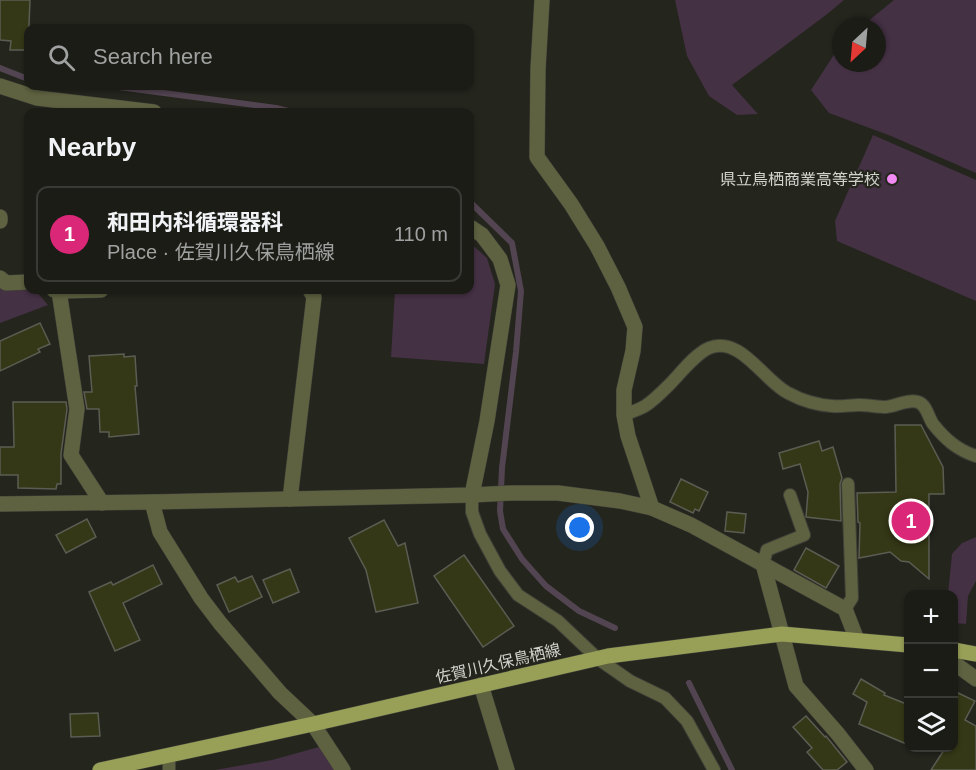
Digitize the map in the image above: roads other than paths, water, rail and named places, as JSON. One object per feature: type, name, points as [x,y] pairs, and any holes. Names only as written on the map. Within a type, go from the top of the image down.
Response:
[{"type":"main road","name":"佐賀川久保鳥栖線","points":[[100,770],[169,763],[313,724],[608,656],[782,634],[904,645]]},
{"type":"main road","points":[[958,651],[976,654]]},
{"type":"street","points":[[542,0],[538,69],[537,157],[571,204],[597,246],[635,327],[633,351],[624,390],[624,415],[628,436],[652,508]]},
{"type":"street","points":[[0,86],[37,98],[121,108]]},
{"type":"street","points":[[474,230],[482,235],[500,259],[508,285],[476,495]]},
{"type":"street","points":[[0,278],[6,283],[24,282]]},
{"type":"street","points":[[57,294],[77,409],[71,456],[102,503]]},
{"type":"street","points":[[290,499],[314,297],[312,294]]},
{"type":"street","points":[[0,504],[476,495],[512,492],[558,494],[620,501],[652,508],[691,525],[845,609],[857,640]]},
{"type":"street","points":[[152,502],[160,532],[201,598],[280,693],[313,724],[343,770]]},
{"type":"street","points":[[763,564],[796,686],[866,770]]},
{"type":"street","points":[[958,666],[976,679]]},
{"type":"street","points":[[481,685],[507,770]]},
{"type":"lane","points":[[624,415],[645,406],[708,348],[722,345],[736,350],[748,359],[774,385],[806,401],[832,406],[884,407],[918,402],[925,407],[932,422],[952,445],[965,453],[976,456]]},
{"type":"lane","points":[[845,609],[852,598],[848,484]]},
{"type":"lane","points":[[476,495],[472,512],[480,534],[500,571],[518,595],[558,621],[597,658],[630,681],[665,698],[687,721],[714,770]]},
{"type":"lane","points":[[763,564],[767,550],[804,535],[790,495]]},
{"type":"waterway","points":[[0,68],[24,77]]},
{"type":"waterway","points":[[141,90],[276,108]]},
{"type":"waterway","points":[[474,206],[512,243],[521,291],[502,468],[500,511],[503,529],[522,559],[546,586],[579,611],[615,628]]},
{"type":"waterway","points":[[689,683],[732,770]]},
{"type":"place","name":"県立鳥栖商業高等学校","points":[[892,179]]},
{"type":"place","name":"和田内科循環器科","points":[[911,521]]}]
